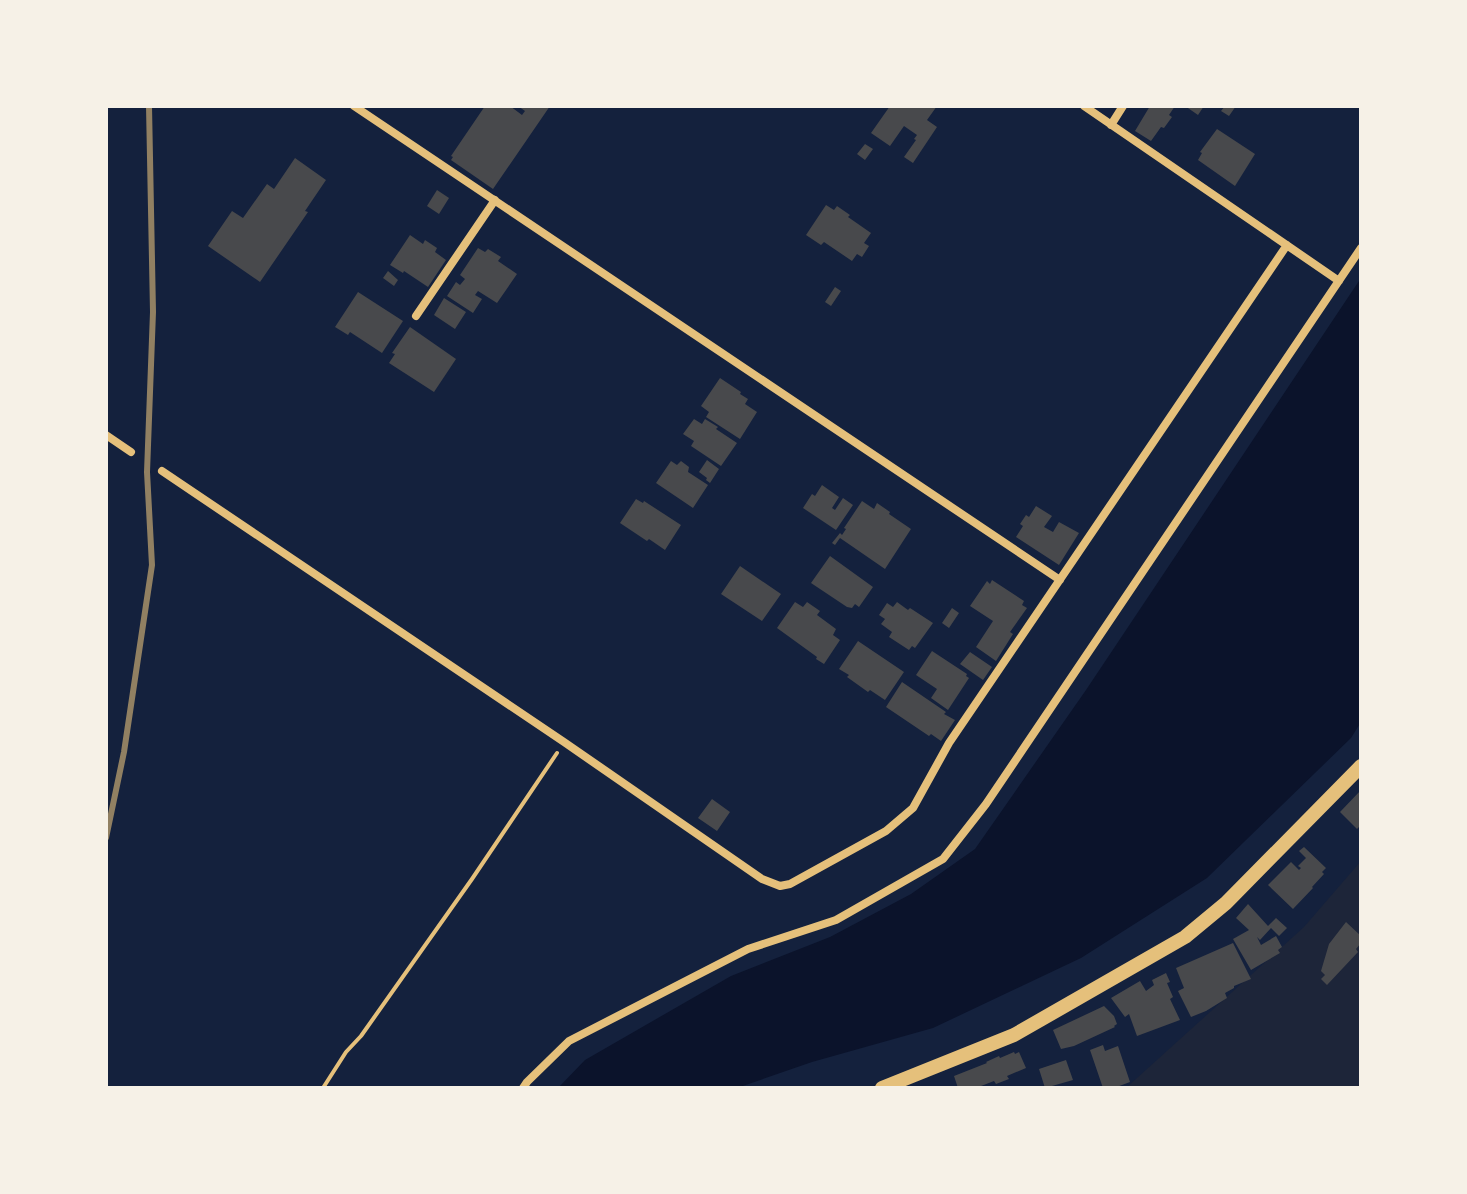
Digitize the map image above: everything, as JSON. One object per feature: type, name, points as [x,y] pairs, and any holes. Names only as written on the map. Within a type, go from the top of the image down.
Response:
[{"type":"main road","points":[[882,1088],[1014,1035],[1185,937],[1226,903],[1361,766]]},
{"type":"street","points":[[354,106],[1060,580]]},
{"type":"street","points":[[1084,106],[1339,281]]},
{"type":"street","points":[[1111,125],[1123,106]]},
{"type":"street","points":[[416,316],[495,200]]},
{"type":"street","points":[[162,471],[762,879],[780,886],[790,884],[886,831],[913,808],[949,743],[1287,245]]},
{"type":"street","points":[[523,1088],[569,1041],[748,949],[836,920],[943,859],[986,804],[1361,248]]},
{"type":"street","points":[[106,435],[131,452]]},
{"type":"path","points":[[323,1088],[472,879],[564,742]]},
{"type":"shaded area","points":[[1361,278],[1361,722],[1351,738],[1207,878],[1081,958],[933,1028],[812,1062],[737,1088],[558,1088],[585,1060],[731,976],[830,937],[911,894],[975,849],[1086,690]]},
{"type":"shaded area","points":[[1361,861],[1361,1088],[1126,1088],[1304,927]]},
{"type":"building","points":[[485,106],[510,106],[522,115],[525,111],[518,106],[550,106],[493,189],[451,160]]},
{"type":"building","points":[[890,106],[937,106],[927,120],[937,127],[913,163],[904,157],[917,135],[904,126],[890,146],[871,133]]},
{"type":"building","points":[[1150,106],[1175,106],[1169,115],[1172,117],[1151,141],[1135,131]]},
{"type":"building","points":[[1185,106],[1204,106],[1198,115]]},
{"type":"building","points":[[1225,106],[1236,106],[1229,116],[1221,111]]},
{"type":"building","points":[[1217,129],[1255,154],[1235,186],[1198,160],[1200,152]]},
{"type":"building","points":[[865,144],[873,149],[865,160],[857,154]]},
{"type":"building","points":[[295,158],[326,180],[260,282],[208,246],[232,211],[243,218],[267,184],[274,189]]},
{"type":"building","points":[[437,190],[449,198],[439,214],[427,206]]},
{"type":"building","points":[[826,205],[834,210],[837,206],[871,233],[864,243],[869,246],[862,257],[857,254],[852,261],[824,242],[821,245],[806,235]]},
{"type":"building","points":[[410,235],[423,244],[425,240],[437,248],[435,252],[446,260],[428,287],[390,265]]},
{"type":"building","points":[[478,248],[485,252],[488,249],[501,257],[498,261],[517,274],[497,303],[478,291],[475,295],[482,299],[473,313],[447,296],[456,282],[460,285],[465,279],[460,275]]},
{"type":"building","points":[[388,271],[398,280],[394,286],[383,278]]},
{"type":"building","points":[[835,287],[841,291],[831,306],[825,302]]},
{"type":"building","points":[[358,292],[403,321],[382,353],[350,332],[348,335],[335,327]]},
{"type":"building","points":[[444,298],[466,312],[455,329],[434,315]]},
{"type":"building","points":[[410,327],[456,359],[434,392],[389,363],[395,354],[392,353]]},
{"type":"building","points":[[720,378],[741,392],[748,399],[745,404],[757,412],[740,439],[706,417],[709,412],[701,406]]},
{"type":"building","points":[[694,419],[702,424],[705,419],[737,443],[721,466],[691,446],[694,441],[683,434]]},
{"type":"building","points":[[707,460],[719,469],[710,483],[699,472]]},
{"type":"building","points":[[671,461],[677,465],[681,461],[689,467],[688,472],[708,485],[693,508],[656,483]]},
{"type":"building","points":[[822,485],[839,497],[832,508],[835,510],[843,498],[853,505],[836,530],[803,508]]},
{"type":"building","points":[[636,499],[681,525],[665,550],[620,523]]},
{"type":"building","points":[[862,501],[874,509],[877,503],[911,529],[885,569],[840,538],[835,545],[832,543],[840,533],[842,535]]},
{"type":"building","points":[[1036,506],[1052,516],[1044,527],[1053,532],[1059,522],[1079,533],[1059,565],[1016,537],[1023,526],[1020,524]]},
{"type":"building","points":[[830,556],[873,587],[859,607],[855,604],[852,608],[847,607],[811,583]]},
{"type":"building","points":[[740,566],[781,594],[762,621],[721,594]]},
{"type":"building","points":[[992,580],[1024,601],[1022,605],[1027,608],[1010,632],[1013,634],[996,661],[976,647],[993,621],[970,606],[987,581],[990,584]]},
{"type":"building","points":[[795,602],[803,607],[807,602],[820,611],[817,615],[836,629],[833,635],[840,640],[824,664],[777,628]]},
{"type":"building","points":[[897,602],[933,623],[915,648],[912,646],[909,650],[889,637],[892,632],[881,624],[885,619],[879,615],[887,603],[893,607]]},
{"type":"building","points":[[952,608],[959,613],[949,628],[942,623]]},
{"type":"building","points":[[858,641],[904,672],[885,700],[870,690],[868,692],[839,669]]},
{"type":"building","points":[[932,651],[969,678],[948,710],[931,698],[937,689],[916,675]]},
{"type":"building","points":[[970,652],[992,667],[983,680],[960,664]]},
{"type":"building","points":[[902,682],[955,720],[941,741],[886,707]]},
{"type":"building","points":[[1361,790],[1361,825],[1357,829],[1340,812]]},
{"type":"building","points":[[712,799],[730,812],[717,831],[698,818]]},
{"type":"building","points":[[1304,847],[1326,868],[1313,888],[1293,909],[1268,885],[1291,862],[1299,870],[1301,868],[1298,866],[1306,858],[1299,851]]},
{"type":"building","points":[[1248,904],[1268,926],[1276,918],[1287,928],[1279,936],[1271,928],[1260,940],[1257,937],[1261,945],[1276,936],[1282,947],[1278,950],[1280,953],[1251,970],[1233,939],[1249,930],[1236,918]]},
{"type":"building","points":[[1346,922],[1361,936],[1361,943],[1356,949],[1358,952],[1327,985],[1321,979],[1325,975],[1321,971],[1329,944]]},
{"type":"building","points":[[1233,943],[1251,979],[1225,993],[1227,998],[1191,1017],[1178,991],[1184,988],[1176,968]]},
{"type":"building","points":[[1166,973],[1173,997],[1170,999],[1180,1020],[1137,1036],[1129,1014],[1125,1017],[1111,998],[1140,981],[1146,991],[1154,985],[1152,980]]},
{"type":"building","points":[[1104,1006],[1114,1016],[1115,1027],[1061,1049],[1053,1030]]},
{"type":"building","points":[[1103,1045],[1105,1051],[1118,1046],[1130,1082],[1103,1088],[1090,1050]]},
{"type":"building","points":[[1019,1052],[1026,1068],[1007,1076],[1009,1079],[976,1088],[958,1088],[954,1076]]},
{"type":"building","points":[[1066,1060],[1073,1080],[1045,1088],[1039,1069]]},
{"type":"railway","points":[[106,838],[124,752],[152,565],[147,472],[153,312],[149,106]]}]
